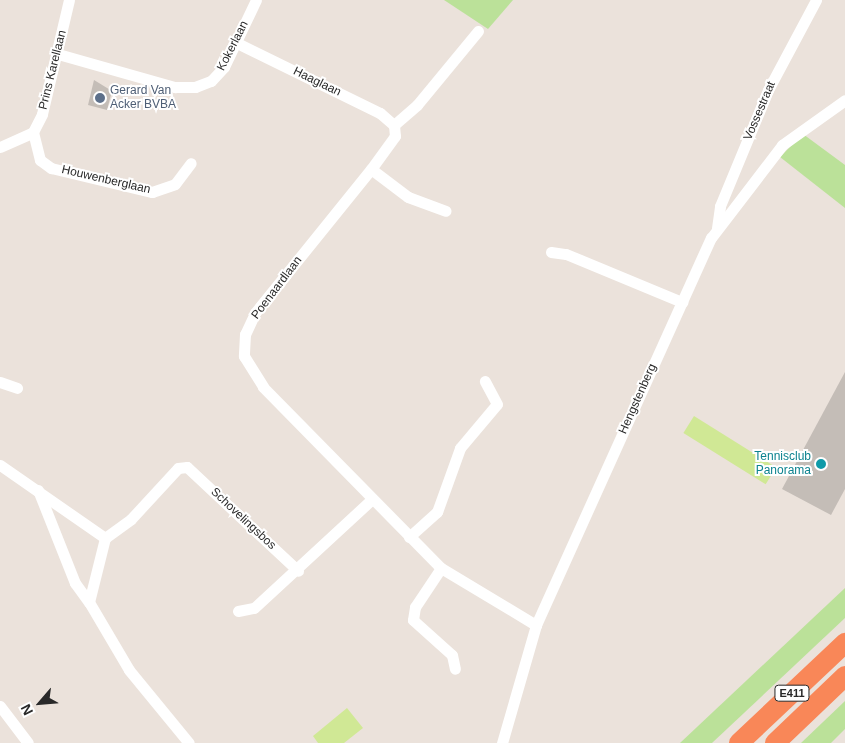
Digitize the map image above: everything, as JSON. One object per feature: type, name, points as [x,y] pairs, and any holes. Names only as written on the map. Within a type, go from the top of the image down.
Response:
[{"type":"highway","name":"E411","points":[[739,743],[845,643]]},
{"type":"highway","name":"E411","points":[[775,743],[845,676]]},
{"type":"street","name":"Prins Karellaan","points":[[32,132],[42,114],[58,54],[69,0]]},
{"type":"street","name":"Kokerlaan","points":[[58,54],[186,88],[204,85],[218,75],[237,43],[256,0]]},
{"type":"street","name":"Vossestraat","points":[[717,228],[720,206],[768,90],[816,0]]},
{"type":"street","points":[[394,125],[418,105],[478,31]]},
{"type":"street","name":"Haaglaan","points":[[237,43],[380,112],[394,125]]},
{"type":"street","name":"Hengstenberg","points":[[502,743],[536,625],[717,228],[782,145],[845,100]]},
{"type":"street","name":"Poenaardlaan","points":[[394,125],[394,136],[371,168],[255,314],[245,334],[244,356],[263,387],[441,568],[536,625]]},
{"type":"street","points":[[0,147],[32,132]]},
{"type":"street","name":"Houwenberglaan","points":[[32,132],[40,160],[51,168],[152,192],[175,184],[191,163]]},
{"type":"street","points":[[371,168],[408,197],[446,211]]},
{"type":"street","points":[[551,252],[566,254],[682,302]]},
{"type":"street","points":[[409,537],[437,512],[460,448],[497,404],[484,381]]},
{"type":"street","points":[[0,382],[17,388]]},
{"type":"street","points":[[0,465],[105,538],[89,602]]},
{"type":"street","name":"Schovelingsbos","points":[[105,538],[131,519],[178,468],[187,467],[298,571]]},
{"type":"street","points":[[38,490],[75,583],[89,602],[130,670],[189,743]]},
{"type":"street","points":[[238,611],[254,608],[298,571],[372,499]]},
{"type":"street","points":[[441,568],[415,607],[413,620],[452,655],[455,669]]},
{"type":"street","points":[[0,706],[28,743]]},
{"type":"green space","points":[[444,0],[513,0],[488,29]]},
{"type":"green space","points":[[803,134],[845,165],[845,208],[780,157]]},
{"type":"green space","points":[[694,416],[776,467],[766,484],[683,433]]},
{"type":"green space","points":[[845,588],[845,618],[712,743],[680,743]]},
{"type":"green space","points":[[845,701],[845,729],[831,743],[801,743]]},
{"type":"green space","points":[[347,708],[363,728],[344,743],[318,743],[313,736]]},
{"type":"building","name":"Gerard Van Acker BVBA","points":[[94,80],[112,91],[107,110],[88,105]]},
{"type":"building","name":"Tennisclub Panorama","points":[[845,372],[845,489],[831,515],[782,489]]},
{"type":"place","name":"Gerard Van Acker BVBA","points":[[100,98]]},
{"type":"place","name":"Tennisclub Panorama","points":[[821,464]]}]
